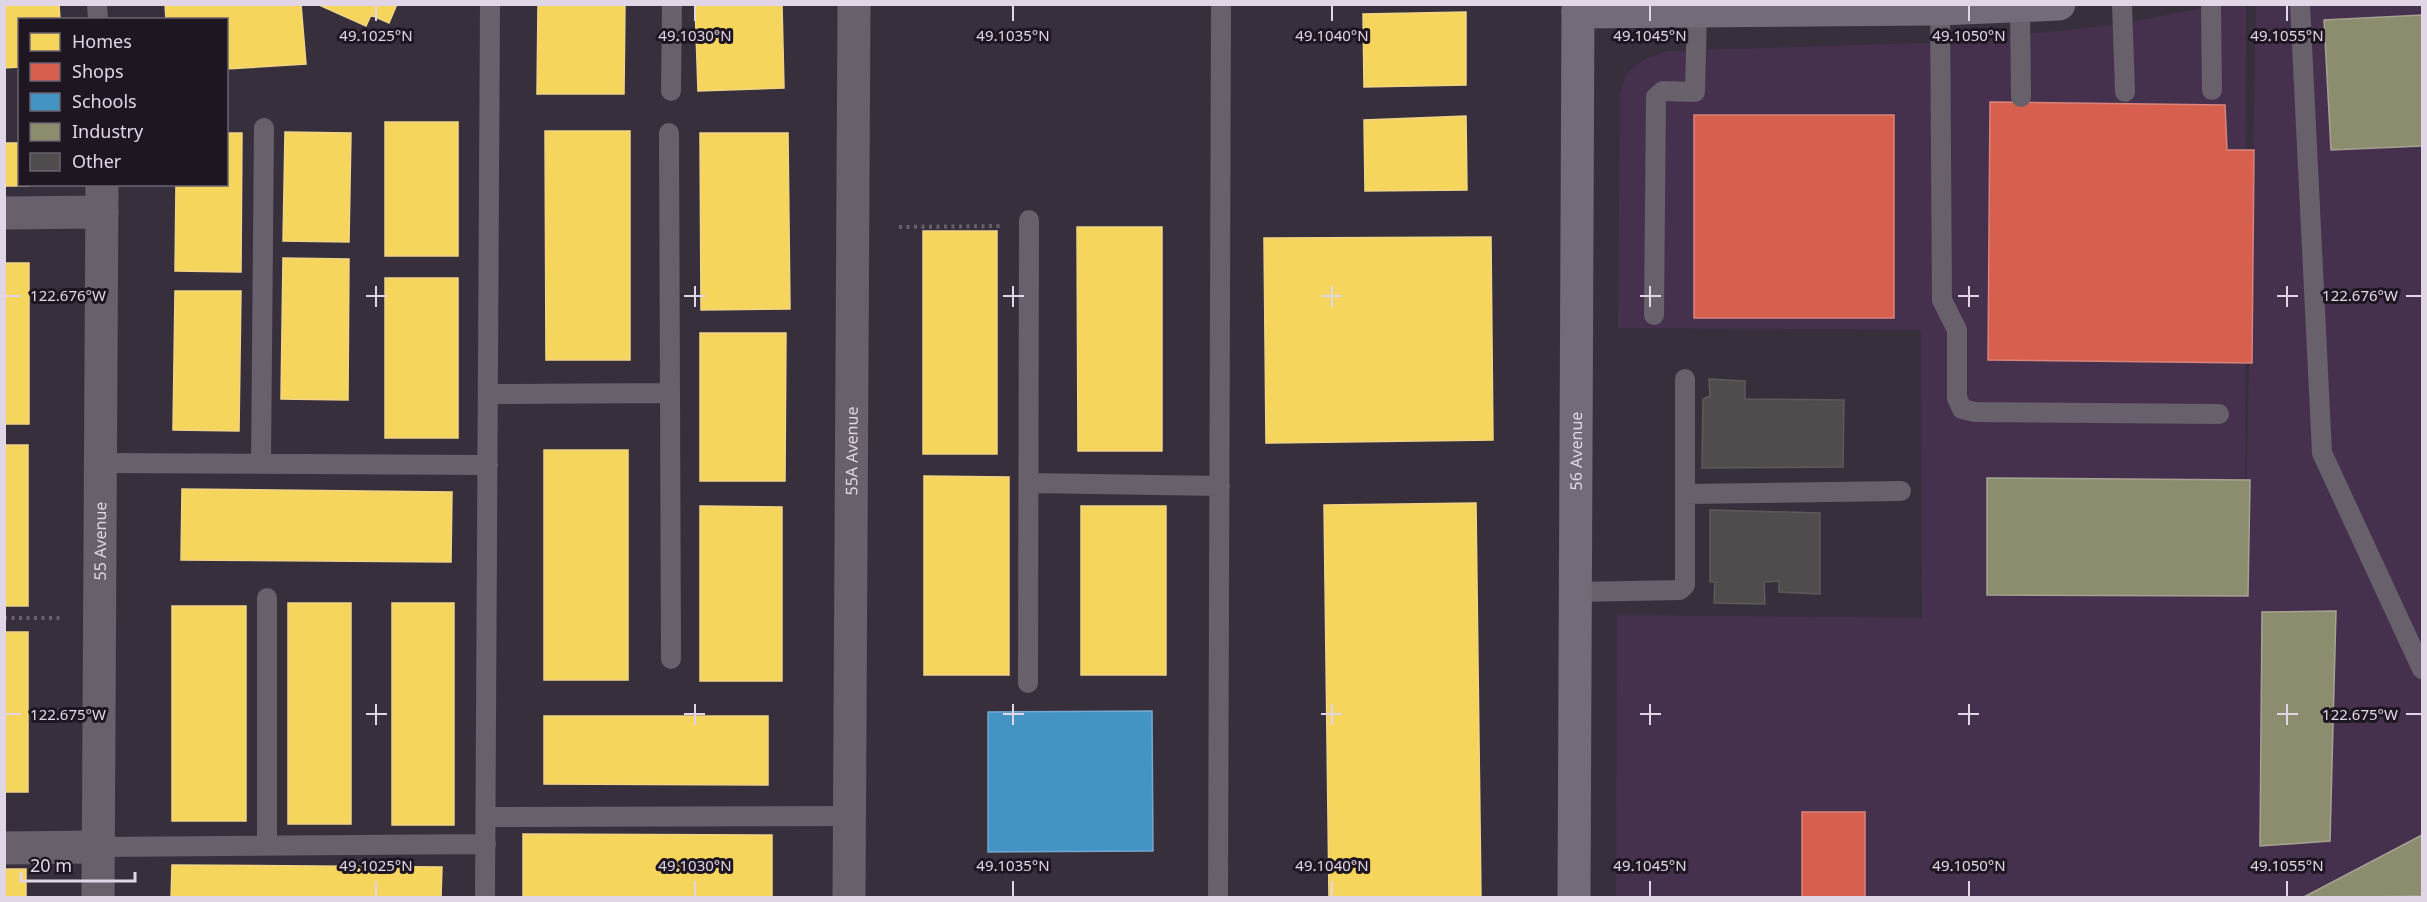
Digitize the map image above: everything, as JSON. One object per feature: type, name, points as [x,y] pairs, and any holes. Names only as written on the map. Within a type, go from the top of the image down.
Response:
[{"type":"main road","points":[[1578,8],[1697,12],[2060,4]]},
{"type":"main road","name":"56 Avenue","points":[[1574,897],[1578,8]]},
{"type":"street","name":"55A Avenue","points":[[849,897],[854,4]]},
{"type":"street","points":[[4,213],[102,198]]},
{"type":"street","name":"55 Avenue","points":[[98,897],[102,198]]},
{"type":"street","points":[[4,848],[98,847]]},
{"type":"lane","points":[[485,897],[490,4]]},
{"type":"lane","points":[[670,91],[672,4]]},
{"type":"lane","points":[[1218,897],[1221,4]]},
{"type":"lane","points":[[2122,4],[2125,92]]},
{"type":"lane","points":[[2211,4],[2212,90]]},
{"type":"lane","points":[[2300,4],[2322,453],[2422,669]]},
{"type":"lane","points":[[2020,6],[2021,97]]},
{"type":"lane","points":[[1940,7],[1942,300],[1957,330],[1957,398],[1962,409],[1974,412],[2219,414]]},
{"type":"lane","points":[[1654,315],[1656,97],[1663,91],[1695,92],[1697,12]]},
{"type":"lane","points":[[261,463],[264,128]]},
{"type":"lane","points":[[669,133],[670,659]]},
{"type":"lane","points":[[1028,683],[1029,223]]},
{"type":"lane","points":[[1576,592],[1680,590],[1685,585],[1685,379]]},
{"type":"lane","points":[[488,394],[670,393]]},
{"type":"lane","points":[[100,463],[488,465]]},
{"type":"lane","points":[[1029,483],[1220,486]]},
{"type":"lane","points":[[1685,494],[1901,491]]},
{"type":"lane","points":[[267,598],[267,846]]},
{"type":"lane","points":[[486,817],[850,816]]},
{"type":"lane","points":[[98,847],[486,844]]},
{"type":"path","points":[[899,227],[1029,223]]},
{"type":"path","points":[[4,618],[63,618]]},
{"type":"shaded area","points":[[2219,5],[2246,5],[2245,564],[2256,5],[2422,5],[2422,897],[1616,898],[1617,615],[1922,618],[1921,330],[1618,328],[1620,93],[1625,76],[1647,58],[1668,51],[1956,42],[2121,24]]},
{"type":"building: Homes","points":[[4,4],[59,4],[60,18],[18,18],[18,67],[4,68]]},
{"type":"building: Homes","points":[[165,4],[301,4],[306,64],[228,69],[228,18],[166,18]]},
{"type":"building: Homes","points":[[317,4],[397,4],[389,23],[371,15],[366,26]]},
{"type":"building: Homes","points":[[538,4],[625,4],[624,94],[537,94]]},
{"type":"building: Homes","points":[[695,4],[782,4],[784,88],[698,91]]},
{"type":"building: Homes","points":[[1466,12],[1466,85],[1364,87],[1363,14]]},
{"type":"building: Homes","points":[[1466,116],[1467,190],[1365,191],[1364,120]]},
{"type":"building: Homes","points":[[385,122],[458,122],[458,256],[385,256]]},
{"type":"building: Homes","points":[[545,131],[630,131],[630,360],[546,360]]},
{"type":"building: Homes","points":[[285,132],[351,133],[349,242],[283,241]]},
{"type":"building: Homes","points":[[228,133],[242,133],[241,272],[175,271],[176,186],[228,186]]},
{"type":"building: Homes","points":[[700,133],[788,133],[790,309],[701,310]]},
{"type":"building: Homes","points":[[4,143],[18,143],[18,186],[4,186]]},
{"type":"building: Homes","points":[[1077,227],[1162,227],[1162,451],[1078,451]]},
{"type":"building: Homes","points":[[923,231],[997,231],[997,454],[923,454]]},
{"type":"building: Homes","points":[[1491,237],[1493,440],[1266,443],[1264,238]]},
{"type":"building: Homes","points":[[283,258],[349,259],[348,400],[281,399]]},
{"type":"building: Homes","points":[[4,263],[29,263],[29,424],[4,424]]},
{"type":"building: Homes","points":[[385,278],[458,278],[458,438],[385,438]]},
{"type":"building: Homes","points":[[175,291],[241,291],[239,431],[173,430]]},
{"type":"building: Homes","points":[[700,333],[786,333],[785,481],[700,481]]},
{"type":"building: Homes","points":[[4,445],[28,445],[28,606],[4,606]]},
{"type":"building: Homes","points":[[544,450],[628,450],[628,680],[544,680]]},
{"type":"building: Homes","points":[[924,476],[1009,477],[1009,675],[924,675]]},
{"type":"building: Homes","points":[[182,489],[452,492],[451,562],[181,560]]},
{"type":"building: Homes","points":[[1476,503],[1481,898],[1329,898],[1324,505]]},
{"type":"building: Homes","points":[[700,506],[782,507],[782,681],[700,681]]},
{"type":"building: Homes","points":[[1081,506],[1166,506],[1166,675],[1081,675]]},
{"type":"building: Homes","points":[[288,603],[351,603],[351,824],[288,824]]},
{"type":"building: Homes","points":[[392,603],[454,603],[454,825],[392,825]]},
{"type":"building: Homes","points":[[172,606],[246,606],[246,821],[172,821]]},
{"type":"building: Homes","points":[[4,632],[28,632],[28,792],[4,792]]},
{"type":"building: Homes","points":[[544,716],[768,716],[768,785],[544,784]]},
{"type":"building: Homes","points":[[523,834],[772,835],[772,898],[523,898]]},
{"type":"building: Homes","points":[[172,865],[442,867],[441,898],[171,898]]},
{"type":"building: Homes","points":[[4,869],[26,869],[26,898],[4,898]]},
{"type":"building: Shops","points":[[1990,102],[2225,105],[2227,150],[2254,150],[2252,363],[1988,360]]},
{"type":"building: Shops","points":[[1694,115],[1894,115],[1894,318],[1694,318]]},
{"type":"building: Shops","points":[[1802,812],[1865,812],[1865,898],[1802,898]]},
{"type":"building: Schools","points":[[1152,711],[1153,851],[988,852],[988,712]]},
{"type":"building: Industry","points":[[2422,15],[2422,146],[2331,150],[2324,20]]},
{"type":"building: Industry","points":[[1987,478],[2250,480],[2248,596],[1987,595]]},
{"type":"building: Industry","points":[[2336,611],[2330,841],[2260,846],[2262,612]]},
{"type":"building: Industry","points":[[2422,835],[2422,896],[2302,898]]},
{"type":"building: Other","points":[[1709,379],[1745,381],[1745,399],[1844,400],[1843,467],[1702,468],[1703,399],[1710,396]]},
{"type":"building: Other","points":[[1710,510],[1820,513],[1820,594],[1779,592],[1779,581],[1764,582],[1765,604],[1714,603],[1715,582],[1710,582]]}]
